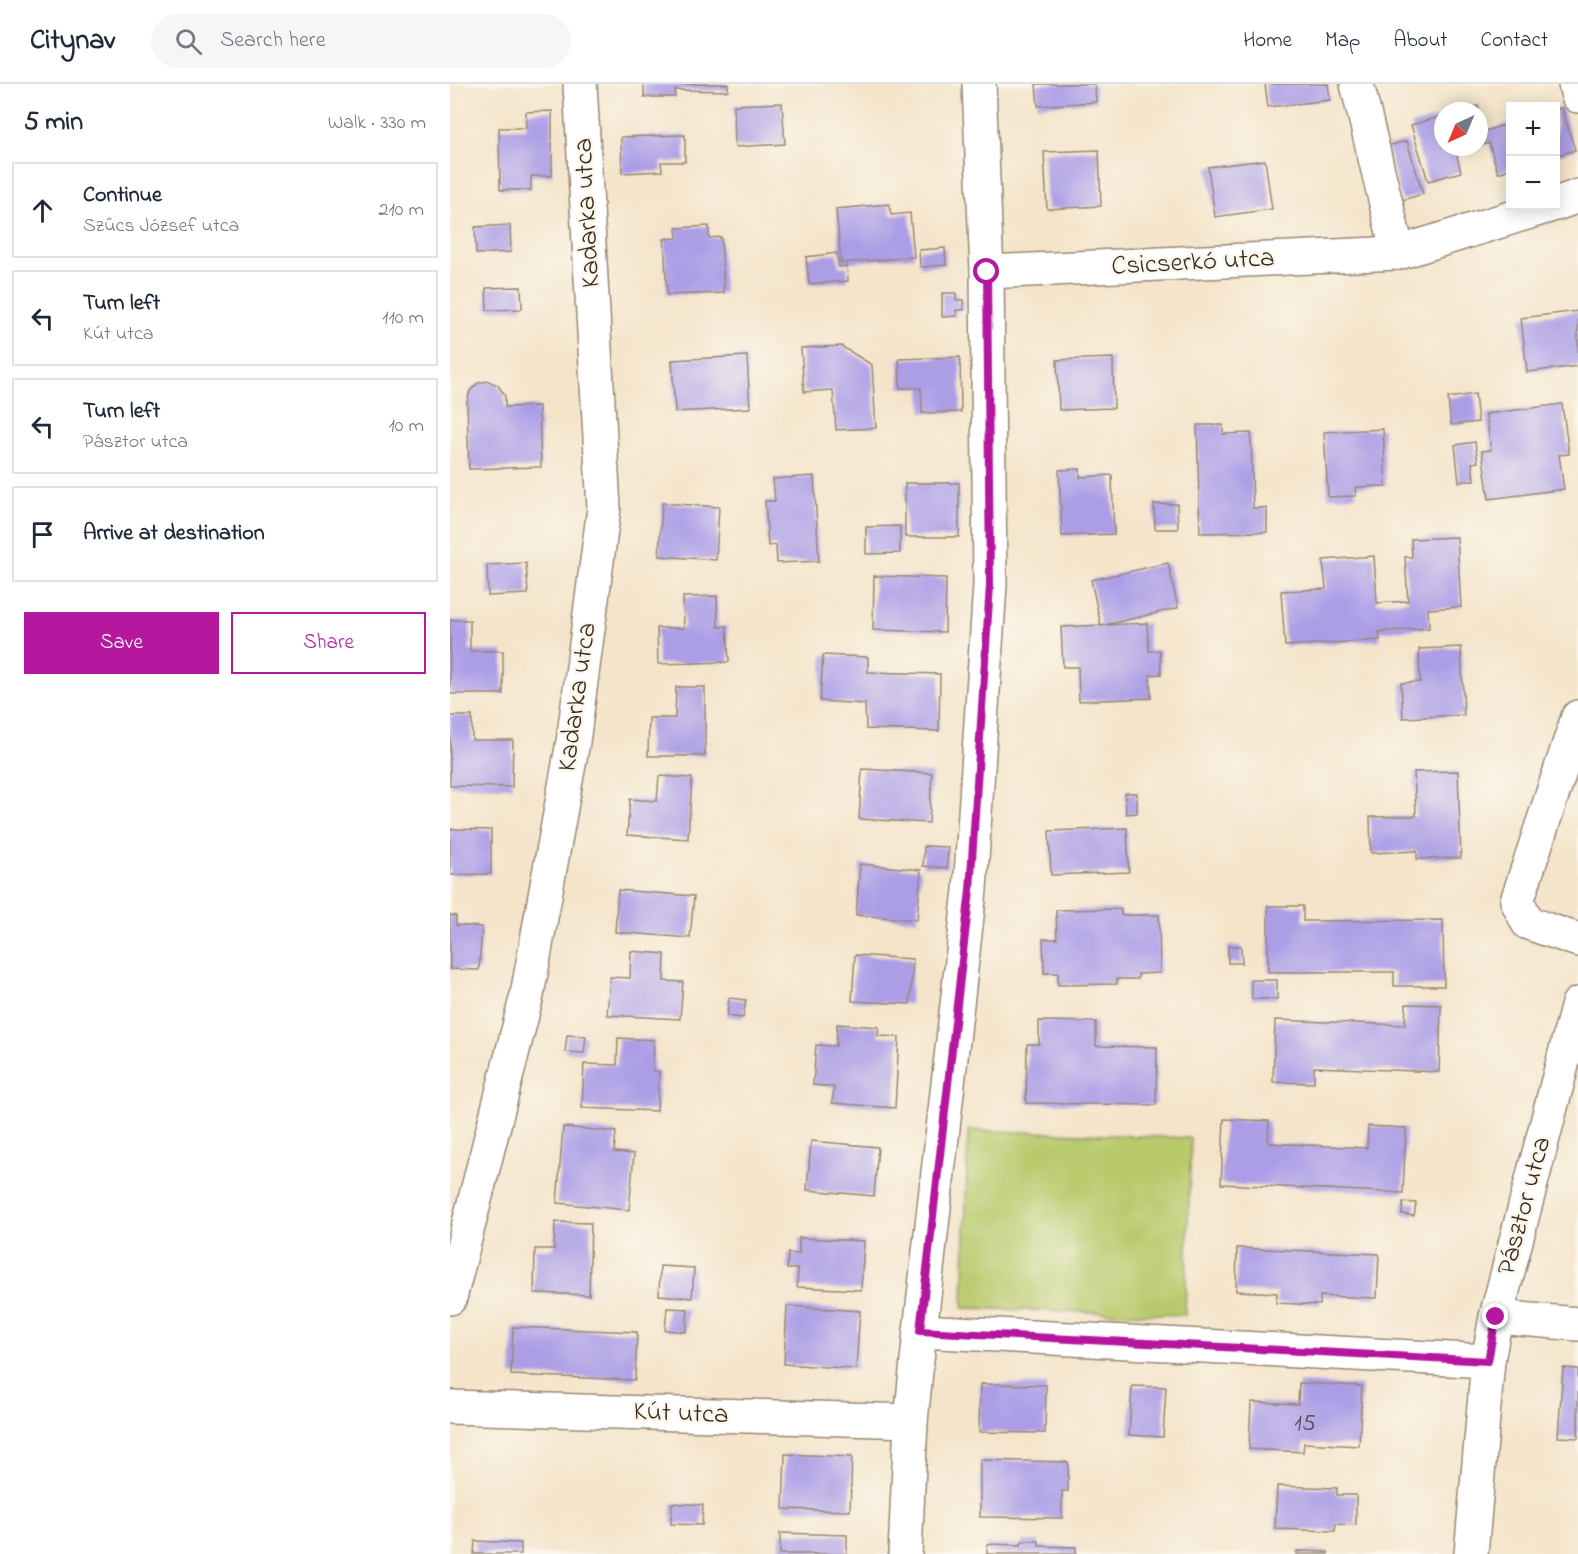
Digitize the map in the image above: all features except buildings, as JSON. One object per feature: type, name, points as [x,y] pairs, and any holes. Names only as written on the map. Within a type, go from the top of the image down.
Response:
[{"type":"street","name":"Kadarka utca","points":[[450,1298],[527,995],[573,742],[604,508],[580,84]]},
{"type":"street","points":[[905,1554],[911,1421],[970,890],[988,620],[990,573],[987,272],[979,84]]},
{"type":"street","points":[[1357,84],[1398,254]]},
{"type":"street","points":[[1575,84],[1578,96]]},
{"type":"street","points":[[1560,203],[1578,196]]},
{"type":"street","name":"Csicserkó utca","points":[[987,272],[1398,254],[1536,210]]},
{"type":"street","points":[[1578,717],[1517,901],[1528,923],[1578,940]]},
{"type":"street","name":"Pásztor utca","points":[[1471,1554],[1488,1361],[1496,1317],[1578,1004]]},
{"type":"street","points":[[1496,1317],[1578,1324]]},
{"type":"street","points":[[920,1331],[1488,1361]]},
{"type":"street","name":"Kút utca","points":[[450,1407],[911,1421]]},
{"type":"green space","points":[[968,1130],[1191,1138],[1185,1315],[963,1308]]},
{"type":"route","points":[[987,272],[990,585],[970,890],[920,1331],[1488,1361],[1496,1317]]}]
